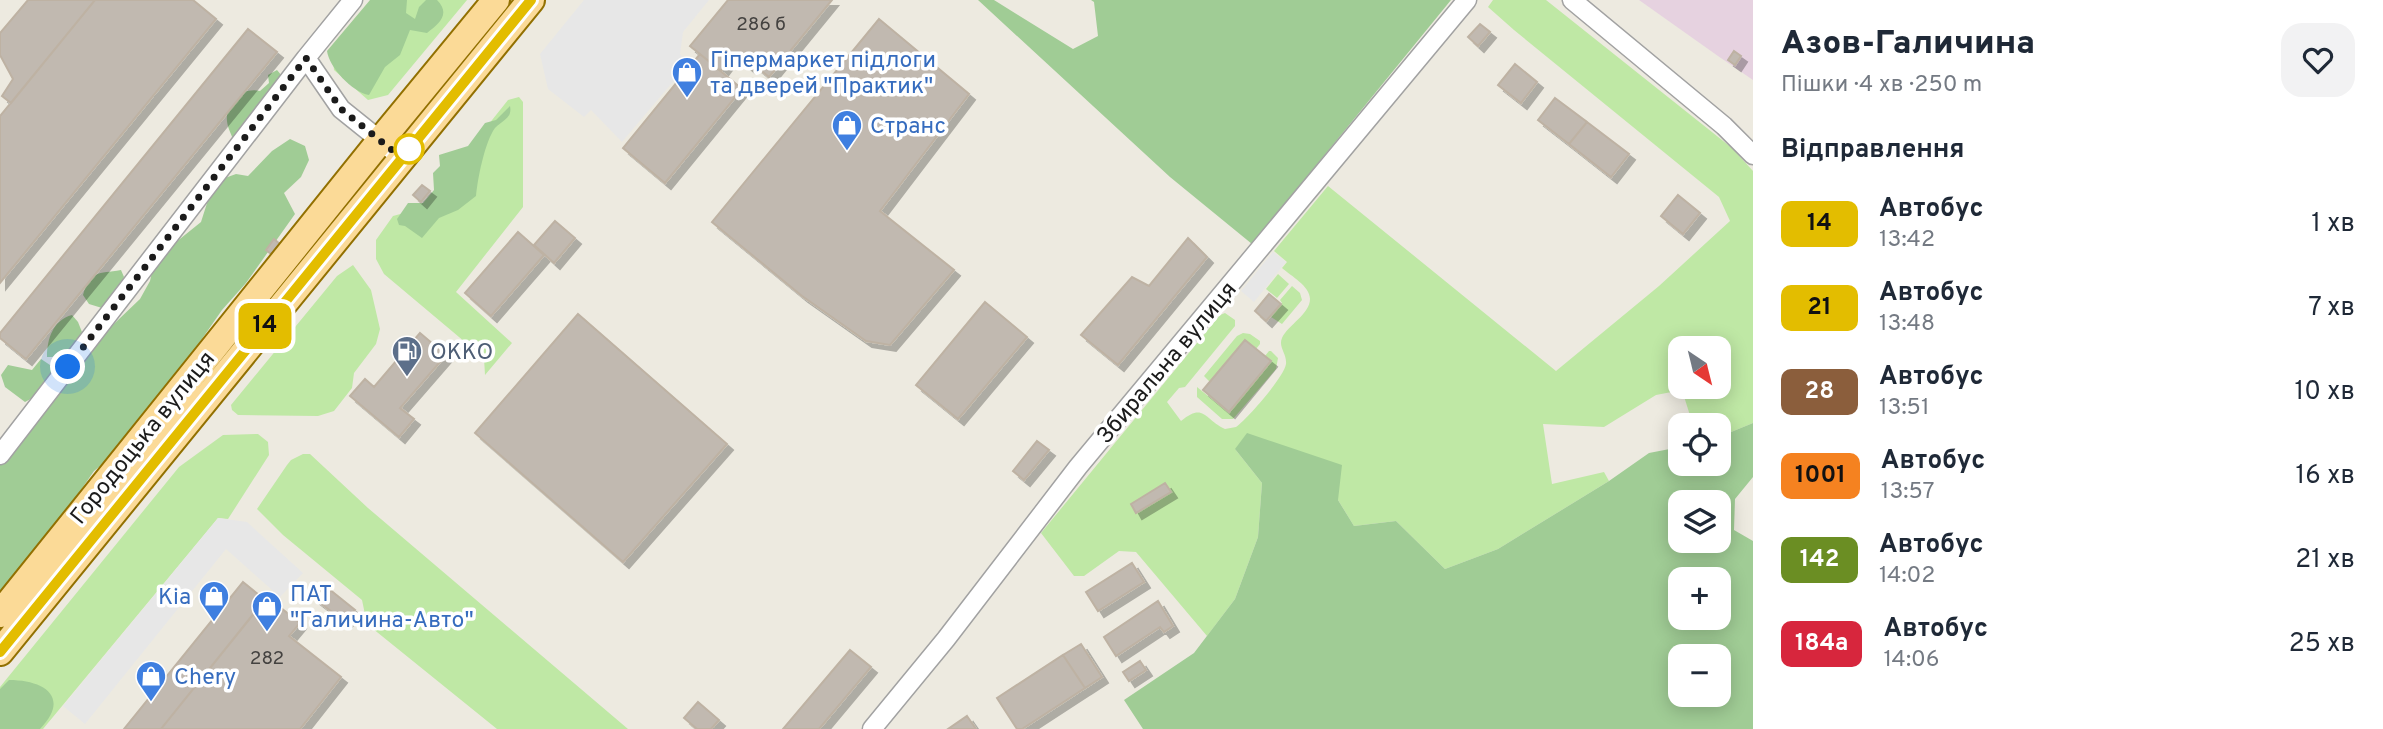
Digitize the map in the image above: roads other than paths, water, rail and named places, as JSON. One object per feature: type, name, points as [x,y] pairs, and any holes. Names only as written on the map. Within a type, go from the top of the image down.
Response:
[{"type":"main road","name":"Городоцька вулиця","points":[[0,614],[496,0]]},
{"type":"main road","name":"Городоцька вулиця","points":[[0,652],[531,0]]},
{"type":"street","points":[[0,455],[353,0]]},
{"type":"street","name":"Збиральна вулиця","points":[[872,729],[946,639],[1079,467],[1466,0]]},
{"type":"street","points":[[1572,0],[1724,126],[1753,155]]},
{"type":"street","points":[[306,58],[341,109],[402,158]]},
{"type":"place","name":"Гіпермаркет підлоги та дверей \"Практик\"","points":[[687,99]]},
{"type":"place","name":"Странс","points":[[847,152]]},
{"type":"place","name":"ОККО","points":[[407,378]]},
{"type":"place","name":"Kia","points":[[214,623]]},
{"type":"place","name":"ПАТ \"Галичина-Авто\"","points":[[267,633]]},
{"type":"place","name":"Chery","points":[[151,703]]}]
